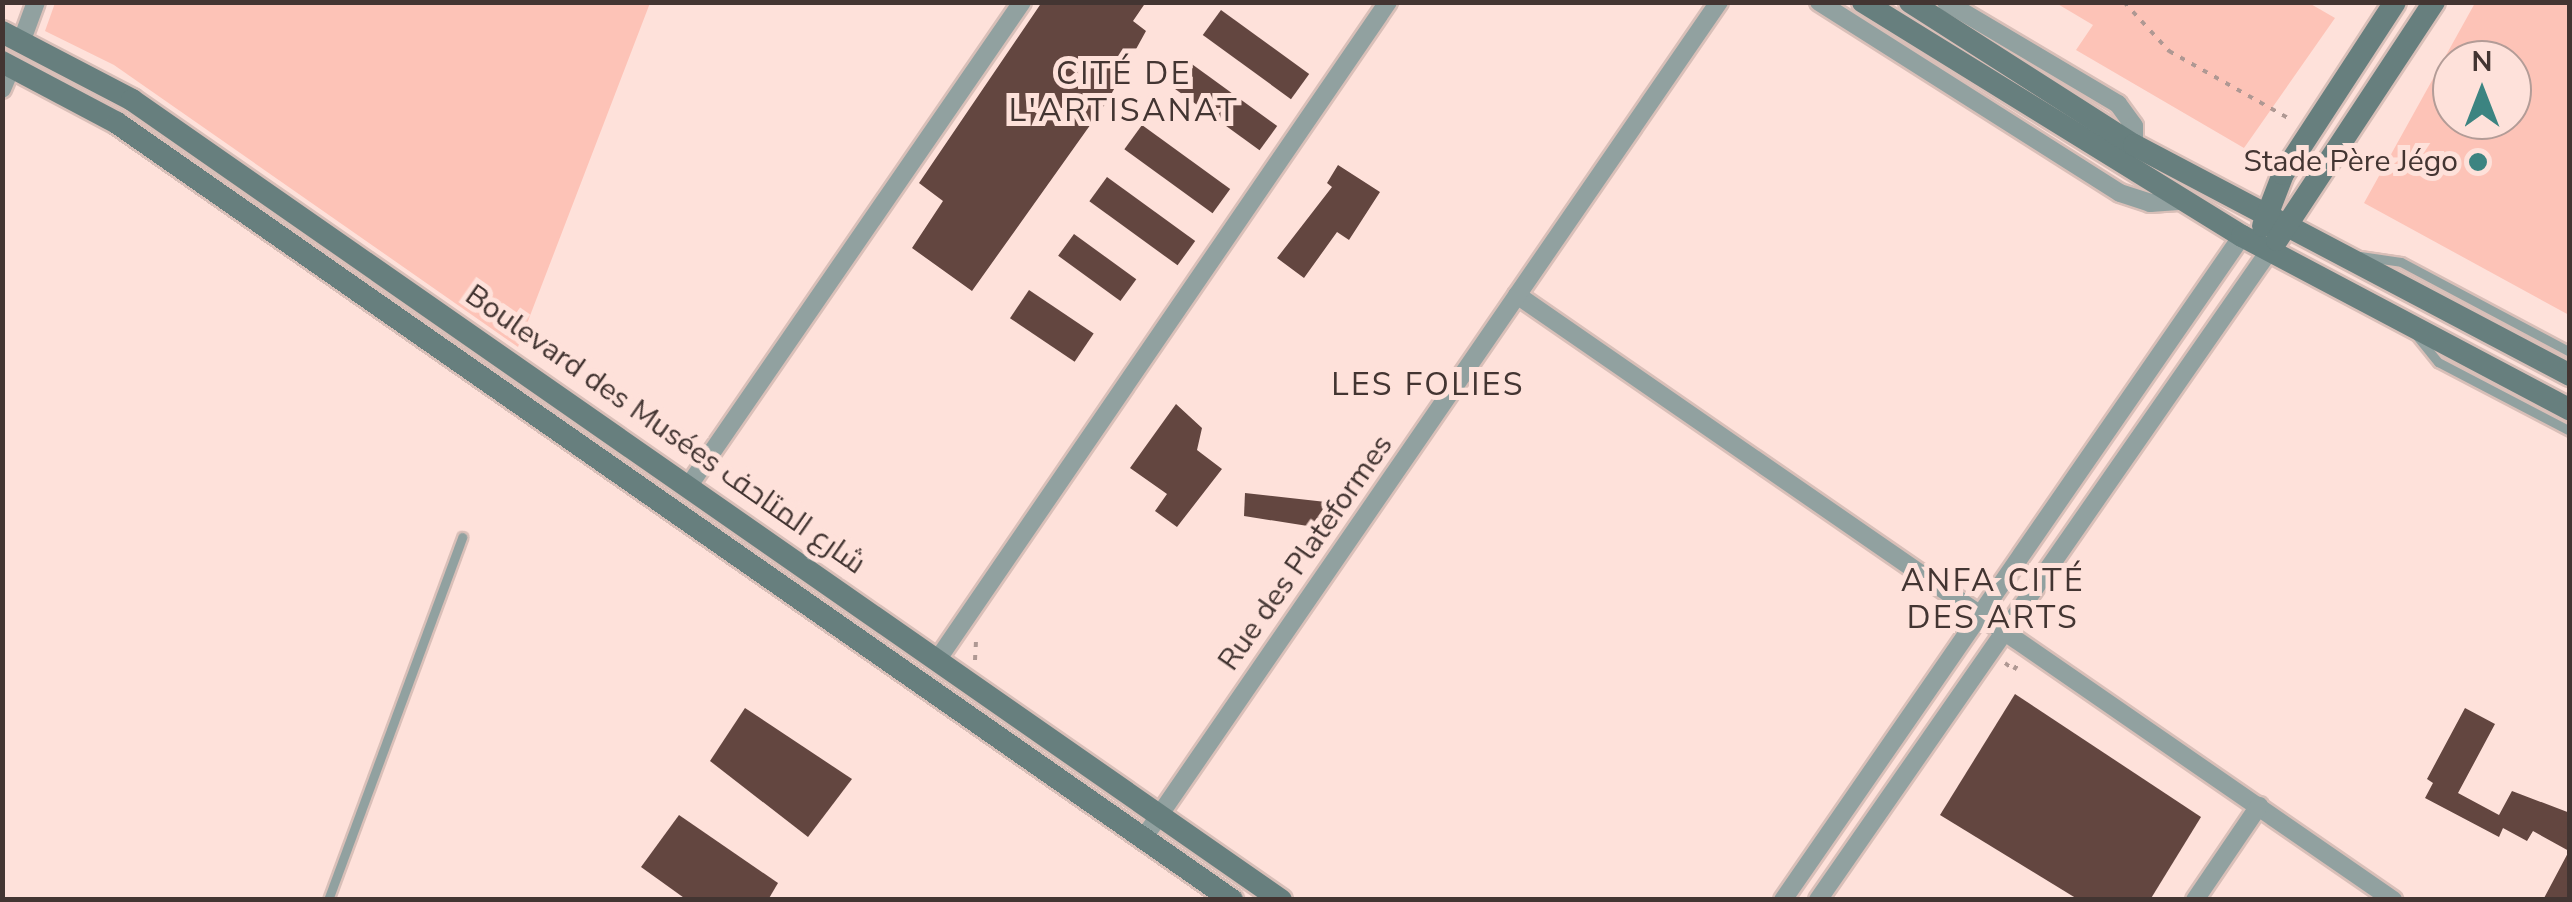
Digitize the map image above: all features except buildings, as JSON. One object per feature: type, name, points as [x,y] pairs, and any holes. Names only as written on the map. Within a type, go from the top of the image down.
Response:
[{"type":"street","points":[[12,36],[36,2]]},
{"type":"street","points":[[690,484],[1022,2]]},
{"type":"street","points":[[940,656],[1388,2]]},
{"type":"street","name":"Rue des Plateformes","points":[[1143,839],[1719,2]]},
{"type":"street","points":[[1819,2],[2120,193],[2150,204],[2182,201]]},
{"type":"street","points":[[1863,2],[2242,236],[2570,410]]},
{"type":"street","points":[[1910,2],[2134,145],[2338,257],[2570,375]]},
{"type":"street","points":[[1946,2],[2118,104],[2134,126],[2134,145]]},
{"type":"street","points":[[2269,251],[2264,214],[2311,130],[2395,2]]},
{"type":"street","points":[[1818,900],[2286,227],[2434,2]]},
{"type":"street","name":"Boulevard des Musées شارع المتاحف","points":[[12,36],[132,100],[940,656],[1158,816],[1282,900]]},
{"type":"street","points":[[2,89],[7,64]]},
{"type":"street","name":"Boulevard des Musées شارع المتاحف","points":[[7,64],[129,132],[953,698],[1232,900]]},
{"type":"street","points":[[1783,900],[2242,236]]},
{"type":"street","points":[[1518,295],[2393,900]]},
{"type":"street","points":[[2195,900],[2260,806]]},
{"type":"lane","points":[[2338,257],[2402,262],[2570,352]]},
{"type":"lane","points":[[2412,328],[2438,362],[2570,431]]},
{"type":"lane","points":[[328,900],[462,537]]},
{"type":"path","points":[[2124,2],[2168,51],[2311,130]]},
{"type":"shaded area","points":[[55,2],[650,3],[518,347],[114,65],[45,31]]},
{"type":"shaded area","points":[[2056,3],[2309,3],[2335,18],[2244,148],[2076,50],[2093,25]]},
{"type":"shaded area","name":"Stade Père Jégo","points":[[2475,3],[2569,3],[2569,315],[2364,203],[2432,80],[2432,140],[2532,140],[2532,40],[2454,40]]},
{"type":"place","name":"Stade Père Jégo","points":[[2478,162]]},
{"type":"district","name":"CITÉ DE L'ARTISANAT","points":[[1124,94]]},
{"type":"district","name":"LES FOLIES","points":[[1428,385]]},
{"type":"district","name":"ANFA CITÉ DES ARTS","points":[[1993,600]]}]
